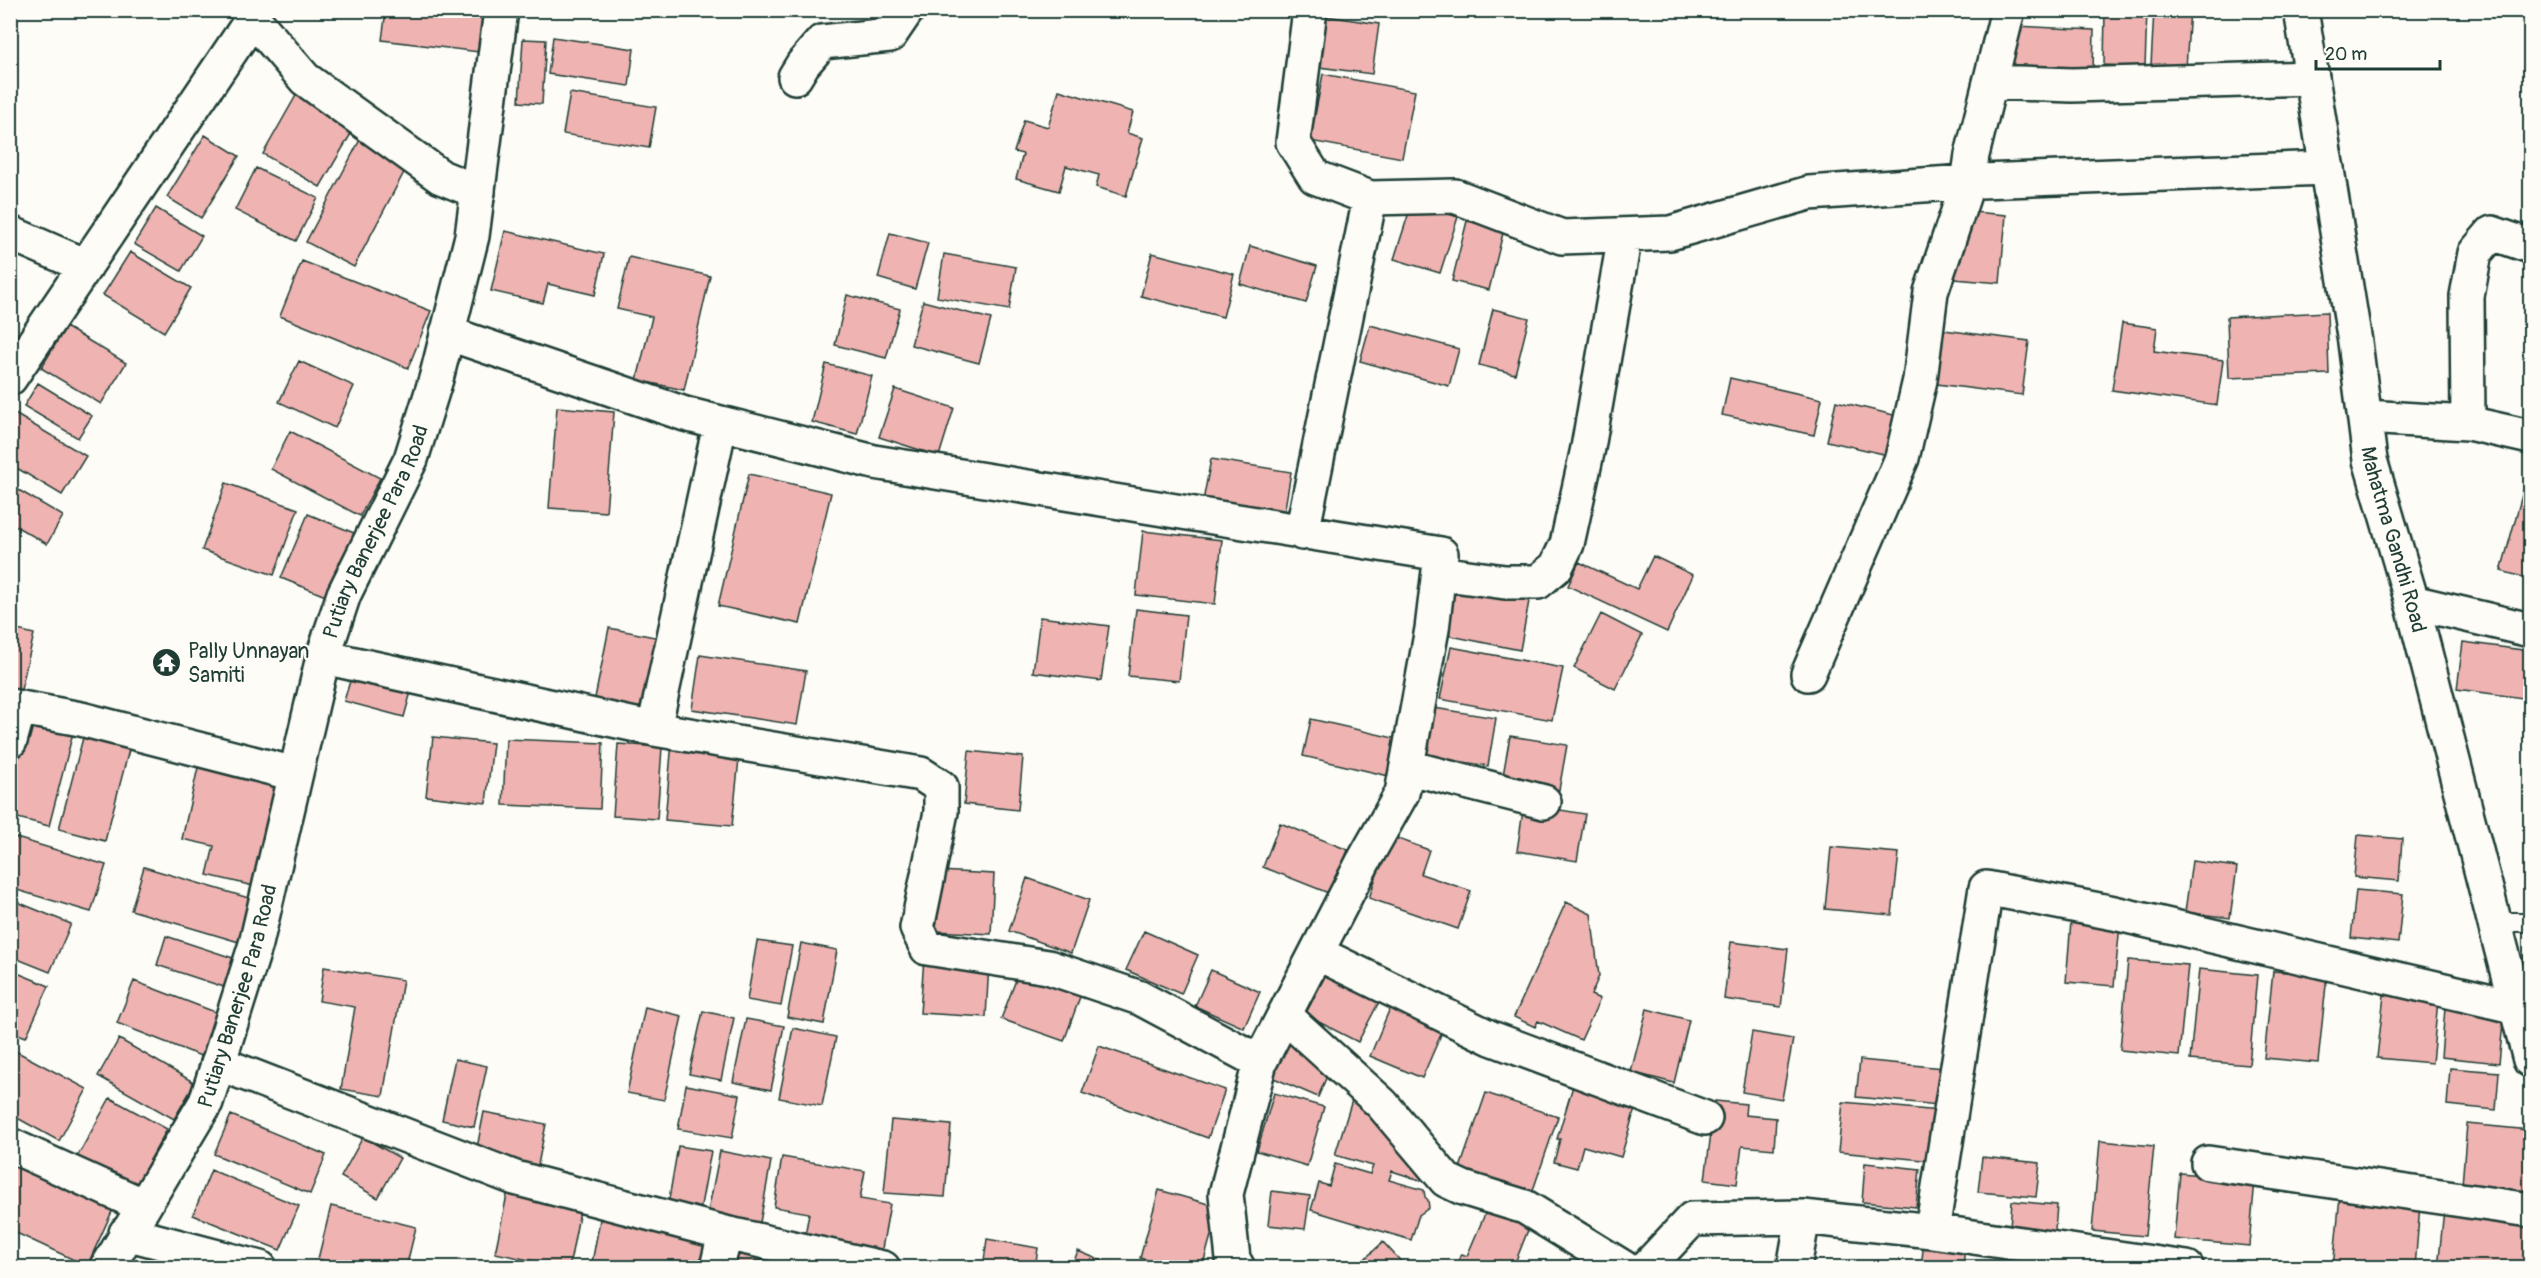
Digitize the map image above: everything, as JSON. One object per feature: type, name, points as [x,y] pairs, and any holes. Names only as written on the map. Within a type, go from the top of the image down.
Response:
[{"type":"street","name":"Putiary Banerjee Para Road","points":[[107,1268],[134,1219],[206,1102],[256,944],[322,657],[344,594],[411,459],[472,237],[501,10]]},
{"type":"street","points":[[795,77],[822,42],[890,35],[907,10]]},
{"type":"street","points":[[1310,10],[1293,142],[1315,177],[1370,198],[1455,196],[1562,237],[1670,233],[1809,193],[1968,182],[2327,168]]},
{"type":"street","points":[[1808,674],[1902,458],[1920,380],[1931,292],[1968,182],[2008,10]]},
{"type":"street","name":"Mahatma Gandhi Road","points":[[2301,10],[2370,460],[2412,602],[2530,1060]]},
{"type":"street","points":[[10,378],[20,346],[86,266],[249,14],[305,80],[441,177],[478,192]]},
{"type":"street","points":[[1990,82],[2072,85],[2312,78]]},
{"type":"street","points":[[1302,533],[1370,198]]},
{"type":"street","points":[[2468,423],[2467,296],[2475,253],[2492,233],[2530,246]]},
{"type":"street","points":[[10,234],[86,266]]},
{"type":"street","points":[[1439,573],[1505,582],[1538,582],[1556,567],[1566,544],[1588,448],[1625,235]]},
{"type":"street","points":[[447,333],[720,424],[874,462],[1441,554],[1432,629],[1402,793],[1260,1062],[1226,1194],[1233,1259],[1238,1268]]},
{"type":"street","points":[[2365,417],[2468,423],[2530,437]]},
{"type":"street","points":[[654,729],[720,424]]},
{"type":"street","points":[[2412,602],[2530,630]]},
{"type":"street","points":[[322,657],[654,729],[921,774],[941,787],[941,812],[917,928],[927,948],[1048,968],[1140,998],[1260,1062]]},
{"type":"street","points":[[10,741],[15,707],[81,719],[295,774]]},
{"type":"street","points":[[1407,767],[1544,802]]},
{"type":"street","points":[[1932,1231],[1986,888],[2114,913],[2517,1007]]},
{"type":"street","points":[[1317,953],[1491,1038],[1706,1118]]},
{"type":"street","points":[[1284,1015],[1382,1104],[1446,1180],[1463,1188],[1526,1207],[1624,1268]]},
{"type":"street","points":[[218,1063],[515,1178],[725,1233],[883,1268]]},
{"type":"street","points":[[10,1145],[134,1219],[260,1268]]},
{"type":"street","points":[[2208,1163],[2530,1210]]},
{"type":"street","points":[[1794,1268],[1803,1217]]},
{"type":"street","points":[[1646,1268],[1692,1220],[1803,1217],[1932,1231],[1994,1255],[2187,1268]]},
{"type":"street","points":[[717,1268],[725,1233]]},
{"type":"lane","points":[[2495,922],[2530,922]]},
{"type":"building","points":[[386,10],[484,10],[479,52],[382,40]]},
{"type":"building","points":[[1385,10],[1443,10],[1442,18]]},
{"type":"building","points":[[2105,10],[2147,10],[2145,67],[2104,65]]},
{"type":"building","points":[[2154,10],[2190,10],[2186,67],[2151,65]]},
{"type":"building","points":[[1326,16],[1379,24],[1372,74],[1319,67]]},
{"type":"building","points":[[2015,26],[2094,30],[2093,70],[2013,67]]},
{"type":"building","points":[[553,37],[634,49],[629,86],[548,74]]},
{"type":"building","points":[[523,39],[546,40],[542,104],[519,102]]},
{"type":"building","points":[[1323,74],[1415,91],[1402,158],[1310,141]]},
{"type":"building","points":[[1059,90],[1133,112],[1127,133],[1143,138],[1126,196],[1096,187],[1099,175],[1066,166],[1059,191],[1016,179],[1023,154],[1014,152],[1024,120],[1048,127]]},
{"type":"building","points":[[298,92],[356,125],[320,187],[263,154]]},
{"type":"building","points":[[570,93],[656,107],[649,148],[563,134]]},
{"type":"building","points":[[363,134],[411,159],[354,267],[306,242]]},
{"type":"building","points":[[205,135],[239,156],[201,218],[167,197]]},
{"type":"building","points":[[256,168],[318,198],[296,241],[235,210]]},
{"type":"building","points":[[1412,203],[1458,217],[1440,273],[1394,259]]},
{"type":"building","points":[[156,208],[202,236],[181,271],[134,244]]},
{"type":"building","points":[[1962,211],[2006,215],[2000,283],[1955,279]]},
{"type":"building","points":[[1467,221],[1504,229],[1489,290],[1452,281]]},
{"type":"building","points":[[505,231],[604,254],[595,295],[548,284],[543,303],[491,291]]},
{"type":"building","points":[[890,233],[928,243],[915,289],[878,278]]},
{"type":"building","points":[[1250,246],[1317,266],[1306,303],[1240,284]]},
{"type":"building","points":[[130,252],[191,288],[164,332],[103,295]]},
{"type":"building","points":[[1152,253],[1234,274],[1223,317],[1141,296]]},
{"type":"building","points":[[944,254],[1016,267],[1009,310],[937,297]]},
{"type":"building","points":[[629,257],[710,276],[684,390],[637,380],[652,317],[617,309]]},
{"type":"building","points":[[302,261],[431,311],[408,368],[280,316]]},
{"type":"building","points":[[847,295],[900,309],[886,358],[835,345]]},
{"type":"building","points":[[923,301],[991,319],[979,363],[911,345]]},
{"type":"building","points":[[1493,309],[1529,318],[1515,374],[1479,365]]},
{"type":"building","points":[[2327,312],[2329,374],[2229,378],[2227,317]]},
{"type":"building","points":[[2122,323],[2157,328],[2154,351],[2223,360],[2217,405],[2112,390]]},
{"type":"building","points":[[1370,325],[1459,349],[1449,386],[1360,361]]},
{"type":"building","points":[[66,327],[126,363],[101,404],[41,368]]},
{"type":"building","points":[[1944,330],[2029,341],[2022,395],[1937,384]]},
{"type":"building","points":[[299,361],[354,386],[335,428],[279,402]]},
{"type":"building","points":[[826,364],[872,376],[857,434],[812,422]]},
{"type":"building","points":[[1730,378],[1822,399],[1814,435],[1722,415]]},
{"type":"building","points":[[38,383],[92,416],[78,438],[24,406]]},
{"type":"building","points":[[895,389],[954,408],[939,456],[879,437]]},
{"type":"building","points":[[1836,401],[1910,419],[1901,458],[1827,441]]},
{"type":"building","points":[[557,407],[614,412],[606,512],[549,508]]},
{"type":"building","points":[[15,414],[86,456],[62,495],[10,464],[10,421]]},
{"type":"building","points":[[290,431],[380,478],[360,516],[271,469]]},
{"type":"building","points":[[1211,459],[1291,472],[1284,514],[1203,501]]},
{"type":"building","points":[[2530,466],[2530,579],[2501,571]]},
{"type":"building","points":[[749,474],[831,493],[800,624],[718,606]]},
{"type":"building","points":[[226,483],[298,509],[274,575],[202,550]]},
{"type":"building","points":[[10,485],[63,516],[47,544],[10,523]]},
{"type":"building","points":[[308,514],[354,533],[328,597],[281,578]]},
{"type":"building","points":[[1143,531],[1222,540],[1215,604],[1136,595]]},
{"type":"building","points":[[1653,556],[1693,575],[1667,632],[1568,586],[1579,562],[1637,589]]},
{"type":"building","points":[[1450,586],[1529,601],[1520,650],[1441,634]]},
{"type":"building","points":[[1136,609],[1186,615],[1179,681],[1128,676]]},
{"type":"building","points":[[1601,614],[1642,635],[1615,689],[1574,668]]},
{"type":"building","points":[[1040,617],[1109,626],[1101,681],[1033,672]]},
{"type":"building","points":[[10,628],[34,634],[20,694],[10,692]]},
{"type":"building","points":[[609,628],[665,639],[651,714],[594,703]]},
{"type":"building","points":[[2463,642],[2530,651],[2530,699],[2457,689]]},
{"type":"building","points":[[1451,647],[1563,668],[1552,720],[1440,699]]},
{"type":"building","points":[[700,655],[806,671],[797,725],[692,709]]},
{"type":"building","points":[[353,671],[412,688],[404,717],[344,701]]},
{"type":"building","points":[[1434,708],[1496,718],[1488,766],[1426,756]]},
{"type":"building","points":[[27,716],[74,729],[49,826],[10,816],[10,778]]},
{"type":"building","points":[[1311,719],[1398,739],[1389,776],[1303,756]]},
{"type":"building","points":[[84,734],[130,746],[105,841],[59,829]]},
{"type":"building","points":[[1510,736],[1567,745],[1559,790],[1502,781]]},
{"type":"building","points":[[433,737],[493,743],[486,803],[426,796]]},
{"type":"building","points":[[506,739],[603,743],[600,809],[503,805]]},
{"type":"building","points":[[672,742],[740,749],[732,826],[665,820]]},
{"type":"building","points":[[618,744],[662,747],[657,819],[613,816]]},
{"type":"building","points":[[969,751],[1023,757],[1018,810],[964,804]]},
{"type":"building","points":[[199,763],[282,782],[258,887],[207,875],[214,846],[182,839]]},
{"type":"building","points":[[1524,804],[1585,814],[1577,861],[1517,851]]},
{"type":"building","points":[[1280,823],[1348,850],[1331,894],[1263,867]]},
{"type":"building","points":[[2358,835],[2402,839],[2399,881],[2354,877]]},
{"type":"building","points":[[10,836],[106,865],[91,912],[10,888]]},
{"type":"building","points":[[1390,836],[1429,850],[1421,874],[1471,891],[1458,929],[1369,898]]},
{"type":"building","points":[[1831,847],[1899,853],[1892,915],[1825,909]]},
{"type":"building","points":[[2192,861],[2237,867],[2230,918],[2185,912]]},
{"type":"building","points":[[144,867],[252,899],[239,942],[131,910]]},
{"type":"building","points":[[939,871],[994,874],[991,934],[936,931]]},
{"type":"building","points":[[1027,878],[1089,900],[1071,953],[1009,931]]},
{"type":"building","points":[[2356,890],[2403,894],[2398,943],[2351,938]]},
{"type":"building","points":[[10,899],[71,924],[50,972],[10,956]]},
{"type":"building","points":[[1566,902],[1591,914],[1599,976],[1591,995],[1600,999],[1581,1040],[1538,1021],[1535,1027],[1514,1017]]},
{"type":"building","points":[[2071,921],[2120,925],[2114,986],[2066,982]]},
{"type":"building","points":[[1144,931],[1198,955],[1181,994],[1126,970]]},
{"type":"building","points":[[166,936],[233,958],[224,987],[157,965]]},
{"type":"building","points":[[757,941],[792,946],[781,1006],[747,1000]]},
{"type":"building","points":[[1731,942],[1788,949],[1781,1007],[1724,999]]},
{"type":"building","points":[[801,943],[837,950],[824,1024],[787,1017]]},
{"type":"building","points":[[924,958],[989,963],[986,1017],[920,1013]]},
{"type":"building","points":[[2128,960],[2188,965],[2179,1056],[2120,1050]]},
{"type":"building","points":[[324,967],[403,980],[383,1096],[341,1089],[355,1007],[319,1001]]},
{"type":"building","points":[[1330,967],[1383,994],[1358,1042],[1305,1015]]},
{"type":"building","points":[[2199,969],[2257,975],[2249,1065],[2190,1060]]},
{"type":"building","points":[[10,970],[49,986],[26,1037],[10,1031]]},
{"type":"building","points":[[1211,970],[1260,992],[1244,1028],[1195,1006]]},
{"type":"building","points":[[2273,971],[2327,975],[2318,1063],[2264,1058]]},
{"type":"building","points":[[1019,972],[1081,994],[1064,1041],[1001,1019]]},
{"type":"building","points":[[134,981],[228,1017],[211,1060],[117,1023]]},
{"type":"building","points":[[2384,995],[2438,1000],[2432,1063],[2377,1058]]},
{"type":"building","points":[[1393,1001],[1446,1023],[1422,1078],[1370,1056]]},
{"type":"building","points":[[645,1007],[682,1016],[664,1100],[627,1093]]},
{"type":"building","points":[[2445,1008],[2504,1013],[2499,1063],[2441,1057]]},
{"type":"building","points":[[1647,1009],[1689,1020],[1674,1083],[1631,1072]]},
{"type":"building","points":[[703,1011],[734,1018],[721,1080],[689,1074]]},
{"type":"building","points":[[746,1019],[784,1026],[771,1090],[733,1082]]},
{"type":"building","points":[[793,1028],[836,1037],[822,1106],[779,1098]]},
{"type":"building","points":[[1752,1032],[1793,1039],[1782,1099],[1742,1092]]},
{"type":"building","points":[[1277,1038],[1333,1062],[1318,1097],[1262,1073]]},
{"type":"building","points":[[119,1039],[195,1083],[174,1119],[98,1076]]},
{"type":"building","points":[[1099,1046],[1225,1090],[1208,1138],[1082,1093]]},
{"type":"building","points":[[10,1048],[87,1089],[59,1141],[10,1114]]},
{"type":"building","points":[[455,1059],[487,1066],[474,1127],[442,1120]]},
{"type":"building","points":[[1860,1060],[1943,1068],[1939,1105],[1856,1097]]},
{"type":"building","points":[[2450,1068],[2499,1072],[2496,1110],[2447,1105]]},
{"type":"building","points":[[1576,1076],[1639,1095],[1621,1157],[1583,1146],[1577,1168],[1554,1162],[1560,1139],[1557,1139]]},
{"type":"building","points":[[1357,1084],[1431,1168],[1426,1182],[1392,1171],[1389,1180],[1424,1190],[1428,1200],[1429,1208],[1419,1215],[1411,1240],[1311,1210],[1319,1183],[1329,1186],[1335,1164],[1370,1174],[1373,1166],[1335,1155]]},
{"type":"building","points":[[686,1085],[740,1095],[732,1138],[678,1129]]},
{"type":"building","points":[[1274,1093],[1324,1107],[1307,1166],[1257,1151]]},
{"type":"building","points":[[1486,1093],[1558,1117],[1532,1193],[1460,1168]]},
{"type":"building","points":[[110,1098],[167,1129],[133,1191],[76,1159]]},
{"type":"building","points":[[1715,1101],[1746,1104],[1745,1115],[1776,1118],[1774,1149],[1742,1146],[1737,1184],[1705,1180]]},
{"type":"building","points":[[1843,1102],[1939,1111],[1934,1161],[1838,1152]]},
{"type":"building","points":[[484,1112],[546,1124],[537,1170],[475,1158]]},
{"type":"building","points":[[231,1115],[326,1155],[310,1194],[214,1154]]},
{"type":"building","points":[[891,1120],[951,1125],[945,1197],[884,1193]]},
{"type":"building","points":[[2467,1124],[2530,1130],[2528,1191],[2462,1185]]},
{"type":"building","points":[[363,1137],[400,1158],[378,1198],[341,1177]]},
{"type":"building","points":[[2100,1141],[2154,1146],[2145,1236],[2092,1231]]},
{"type":"building","points":[[678,1146],[711,1151],[700,1211],[668,1205]]},
{"type":"building","points":[[720,1151],[771,1161],[759,1228],[707,1217]]},
{"type":"building","points":[[782,1157],[865,1171],[860,1199],[890,1204],[880,1260],[803,1247],[809,1213],[774,1207]]},
{"type":"building","points":[[1982,1157],[2040,1163],[2036,1197],[1978,1192]]},
{"type":"building","points":[[14,1161],[114,1207],[87,1266],[10,1230],[10,1168]]},
{"type":"building","points":[[1865,1163],[1920,1169],[1916,1207],[1862,1202]]},
{"type":"building","points":[[211,1170],[299,1206],[280,1250],[193,1215]]},
{"type":"building","points":[[2180,1173],[2255,1180],[2249,1246],[2174,1239]]},
{"type":"building","points":[[508,1190],[581,1205],[569,1268],[495,1253]]},
{"type":"building","points":[[1159,1190],[1219,1207],[1202,1268],[1176,1268],[1140,1258]]},
{"type":"building","points":[[1272,1191],[1310,1196],[1305,1229],[1268,1225]]},
{"type":"building","points":[[2340,1196],[2420,1204],[2415,1268],[2333,1268]]},
{"type":"building","points":[[2012,1201],[2057,1205],[2054,1243],[2009,1239]]},
{"type":"building","points":[[331,1206],[416,1227],[406,1268],[350,1268],[318,1259]]},
{"type":"building","points":[[2444,1209],[2530,1218],[2530,1268],[2438,1268]]},
{"type":"building","points":[[1505,1212],[1530,1225],[1513,1268],[1455,1268],[1462,1254],[1467,1256],[1485,1214]]},
{"type":"building","points":[[601,1214],[719,1238],[713,1268],[591,1268]]},
{"type":"building","points":[[727,1236],[804,1253],[801,1268],[721,1268]]},
{"type":"building","points":[[987,1239],[1038,1248],[1035,1268],[983,1268]]},
{"type":"building","points":[[1924,1241],[1965,1245],[1963,1268],[1921,1268]]},
{"type":"building","points":[[1383,1242],[1407,1268],[1355,1268]]},
{"type":"building","points":[[1078,1251],[1119,1268],[1071,1268]]},
{"type":"building","points":[[163,1253],[219,1268],[155,1268]]},
{"type":"place","name":"Pally Unnayan Samiti","points":[[167,663]]}]
